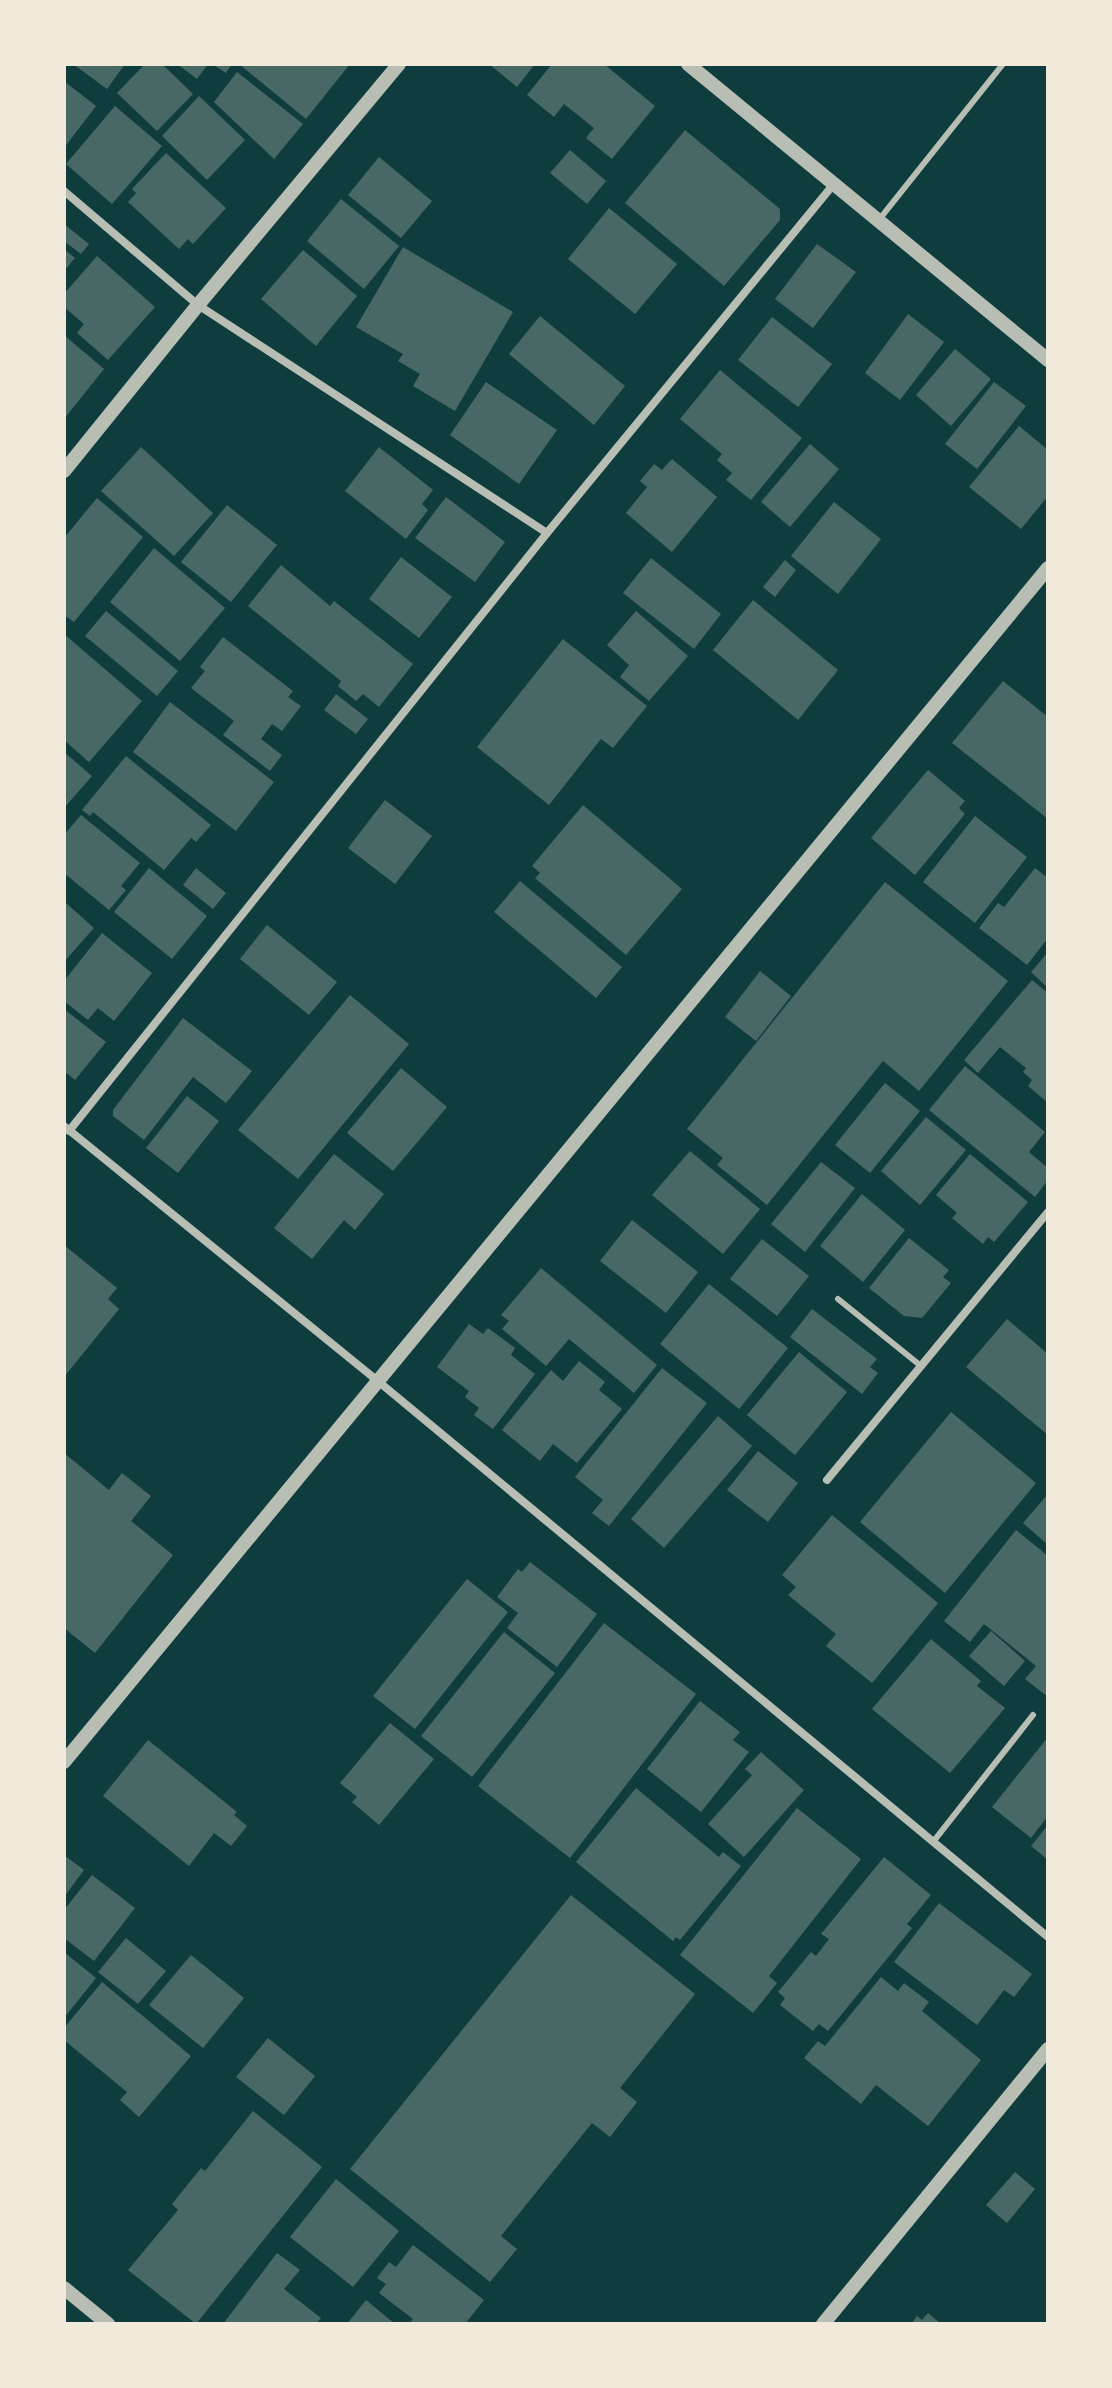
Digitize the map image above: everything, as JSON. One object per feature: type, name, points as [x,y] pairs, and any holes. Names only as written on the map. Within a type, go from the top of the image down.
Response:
[{"type":"street","points":[[64,471],[399,64]]},
{"type":"street","points":[[688,64],[1048,360]]},
{"type":"street","points":[[833,185],[66,1128],[379,1382],[1048,1937]]},
{"type":"street","points":[[64,191],[198,305],[547,533]]},
{"type":"street","points":[[64,1762],[1048,568]]},
{"type":"street","points":[[827,1480],[1048,1212]]},
{"type":"street","points":[[823,2324],[1048,2049]]},
{"type":"street","points":[[64,2288],[108,2324]]},
{"type":"lane","points":[[878,221],[1003,64]]},
{"type":"lane","points":[[838,1299],[921,1366]]},
{"type":"lane","points":[[933,1842],[1033,1715]]},
{"type":"building","points":[[73,64],[125,64],[107,89]]},
{"type":"building","points":[[145,64],[162,64],[193,94],[157,131],[117,93]]},
{"type":"building","points":[[177,64],[208,64],[197,79]]},
{"type":"building","points":[[212,64],[232,64],[226,73]]},
{"type":"building","points":[[239,64],[350,64],[306,119]]},
{"type":"building","points":[[489,64],[535,64],[517,87]]},
{"type":"building","points":[[552,64],[604,64],[655,106],[612,159],[586,138],[594,128],[564,104],[554,117],[527,95]]},
{"type":"building","points":[[237,72],[303,124],[274,159],[214,102]]},
{"type":"building","points":[[64,81],[96,106],[64,148]]},
{"type":"building","points":[[199,96],[245,140],[207,180],[162,136]]},
{"type":"building","points":[[115,106],[162,146],[112,204],[66,164]]},
{"type":"building","points":[[685,130],[780,209],[780,220],[724,286],[625,203]]},
{"type":"building","points":[[570,150],[606,181],[587,204],[550,173]]},
{"type":"building","points":[[166,153],[226,208],[193,244],[188,239],[179,249],[128,202],[136,193],[132,189]]},
{"type":"building","points":[[379,157],[432,201],[401,238],[348,195]]},
{"type":"building","points":[[341,199],[399,246],[364,289],[307,241]]},
{"type":"building","points":[[609,208],[677,264],[635,314],[568,259]]},
{"type":"building","points":[[64,224],[89,244],[81,254],[64,241]]},
{"type":"building","points":[[817,244],[856,272],[813,328],[775,299]]},
{"type":"building","points":[[403,247],[513,312],[455,411],[413,386],[420,374],[398,361],[403,354],[356,327]]},
{"type":"building","points":[[64,249],[75,258],[64,271]]},
{"type":"building","points":[[303,250],[357,296],[316,346],[261,299]]},
{"type":"building","points":[[97,256],[155,307],[108,360],[77,333],[84,324],[64,307],[64,294]]},
{"type":"building","points":[[908,314],[944,342],[900,400],[865,373]]},
{"type":"building","points":[[540,316],[625,386],[594,425],[509,354]]},
{"type":"building","points":[[772,317],[832,364],[798,407],[738,360]]},
{"type":"building","points":[[64,335],[104,369],[64,419]]},
{"type":"building","points":[[955,349],[991,379],[951,426],[916,395]]},
{"type":"building","points":[[720,370],[802,438],[751,500],[726,480],[732,473],[717,460],[722,454],[680,419]]},
{"type":"building","points":[[486,382],[557,430],[519,484],[450,435]]},
{"type":"building","points":[[994,382],[1026,406],[977,469],[945,444]]},
{"type":"building","points":[[1019,426],[1048,450],[1048,496],[1021,529],[969,487]]},
{"type":"building","points":[[810,444],[839,469],[790,527],[761,502]]},
{"type":"building","points":[[141,447],[213,513],[174,556],[101,491]]},
{"type":"building","points":[[379,447],[433,490],[422,504],[428,510],[406,539],[345,491]]},
{"type":"building","points":[[672,459],[717,497],[672,552],[626,513],[647,487],[640,481],[654,464],[662,470]]},
{"type":"building","points":[[446,497],[505,542],[475,582],[415,538]]},
{"type":"building","points":[[97,498],[143,537],[74,622],[64,615],[64,538]]},
{"type":"building","points":[[834,502],[881,539],[838,594],[791,556]]},
{"type":"building","points":[[227,505],[277,545],[231,602],[181,562]]},
{"type":"building","points":[[154,548],[225,608],[180,661],[110,602]]},
{"type":"building","points":[[401,557],[452,597],[419,638],[369,599]]},
{"type":"building","points":[[651,558],[721,614],[694,649],[623,593]]},
{"type":"building","points":[[785,560],[796,570],[775,597],[763,587]]},
{"type":"building","points":[[281,565],[330,606],[334,601],[413,664],[379,707],[363,694],[356,701],[338,686],[341,681],[248,606]]},
{"type":"building","points":[[753,600],[838,670],[798,720],[713,650]]},
{"type":"building","points":[[106,611],[178,671],[157,696],[85,636]]},
{"type":"building","points":[[636,611],[688,656],[649,701],[620,677],[629,665],[607,645]]},
{"type":"building","points":[[64,634],[142,701],[89,762],[64,740]]},
{"type":"building","points":[[223,637],[293,691],[288,697],[301,706],[282,731],[272,724],[261,739],[282,755],[270,771],[223,735],[234,721],[191,688],[205,671],[200,667]]},
{"type":"building","points":[[563,639],[647,706],[613,748],[601,739],[549,805],[477,747]]},
{"type":"building","points":[[1003,681],[1048,717],[1048,819],[952,743]]},
{"type":"building","points":[[336,694],[368,719],[356,734],[324,710]]},
{"type":"building","points":[[170,702],[274,782],[236,831],[133,752]]},
{"type":"building","points":[[64,752],[92,776],[64,808]]},
{"type":"building","points":[[126,756],[211,825],[196,842],[191,838],[164,870],[93,812],[90,816],[82,810]]},
{"type":"building","points":[[928,770],[965,801],[959,808],[965,814],[915,875],[871,838]]},
{"type":"building","points":[[385,800],[432,836],[395,884],[348,848]]},
{"type":"building","points":[[583,805],[682,889],[626,955],[535,878],[540,873],[532,866]]},
{"type":"building","points":[[81,815],[140,863],[121,886],[126,890],[109,910],[64,873],[64,835]]},
{"type":"building","points":[[975,816],[1027,857],[975,923],[923,882]]},
{"type":"building","points":[[149,868],[207,916],[172,959],[114,912]]},
{"type":"building","points":[[196,868],[226,893],[213,909],[183,885]]},
{"type":"building","points":[[1035,868],[1048,878],[1048,938],[1027,965],[979,928],[998,903],[1004,907]]},
{"type":"building","points":[[520,881],[622,967],[596,998],[494,912]]},
{"type":"building","points":[[885,882],[1008,981],[919,1091],[883,1061],[767,1205],[717,1165],[723,1158],[687,1129]]},
{"type":"building","points":[[66,903],[94,928],[64,962],[64,905]]},
{"type":"building","points":[[267,925],[337,982],[309,1015],[240,959]]},
{"type":"building","points":[[102,933],[152,973],[114,1021],[98,1008],[88,1020],[64,1001],[64,981]]},
{"type":"building","points":[[1048,952],[1048,988],[1031,972]]},
{"type":"building","points":[[760,971],[791,996],[756,1041],[725,1017]]},
{"type":"building","points":[[1032,980],[1048,993],[1048,1103],[1028,1086],[1032,1080],[1023,1072],[1026,1068],[1000,1047],[978,1073],[964,1060]]},
{"type":"building","points":[[350,995],[409,1044],[298,1179],[238,1130]]},
{"type":"building","points":[[64,1009],[106,1042],[75,1080],[64,1071]]},
{"type":"building","points":[[183,1018],[252,1071],[226,1103],[193,1077],[144,1140],[113,1116],[113,1110]]},
{"type":"building","points":[[965,1066],[1045,1132],[1029,1152],[1048,1168],[1048,1180],[1035,1197],[929,1110]]},
{"type":"building","points":[[401,1068],[447,1107],[393,1171],[347,1133]]},
{"type":"building","points":[[885,1083],[920,1111],[870,1173],[835,1145]]},
{"type":"building","points":[[187,1096],[219,1121],[178,1173],[146,1148]]},
{"type":"building","points":[[926,1117],[966,1150],[920,1205],[881,1171]]},
{"type":"building","points":[[690,1151],[760,1209],[723,1254],[652,1195]]},
{"type":"building","points":[[334,1154],[384,1194],[355,1230],[344,1220],[312,1259],[274,1228]]},
{"type":"building","points":[[970,1154],[1028,1202],[994,1242],[988,1237],[983,1244],[952,1218],[957,1213],[936,1195]]},
{"type":"building","points":[[821,1162],[855,1188],[805,1252],[771,1224]]},
{"type":"building","points":[[862,1194],[905,1230],[863,1282],[820,1246]]},
{"type":"building","points":[[632,1220],[698,1272],[666,1313],[600,1261]]},
{"type":"building","points":[[909,1238],[949,1270],[943,1277],[951,1283],[922,1318],[904,1316],[869,1288]]},
{"type":"building","points":[[762,1239],[809,1276],[777,1316],[730,1279]]},
{"type":"building","points":[[64,1245],[117,1288],[108,1299],[119,1309],[64,1377]]},
{"type":"building","points":[[541,1268],[657,1365],[634,1393],[569,1339],[546,1366],[502,1329],[509,1321],[501,1315]]},
{"type":"building","points":[[709,1284],[788,1348],[739,1409],[660,1344]]},
{"type":"building","points":[[812,1309],[877,1359],[870,1367],[878,1373],[862,1394],[790,1337]]},
{"type":"building","points":[[1007,1319],[1048,1354],[1048,1435],[966,1367]]},
{"type":"building","points":[[469,1324],[483,1334],[488,1328],[515,1348],[511,1355],[535,1374],[493,1429],[474,1415],[479,1408],[465,1397],[469,1391],[437,1367]]},
{"type":"building","points":[[799,1352],[847,1392],[795,1455],[747,1415]]},
{"type":"building","points":[[579,1361],[605,1382],[599,1390],[622,1409],[577,1463],[553,1444],[540,1461],[502,1430],[551,1370],[563,1381]]},
{"type":"building","points":[[662,1368],[707,1403],[609,1526],[592,1513],[603,1500],[575,1477]]},
{"type":"building","points":[[951,1412],[1036,1483],[945,1593],[860,1522]]},
{"type":"building","points":[[718,1416],[752,1446],[664,1548],[631,1519]]},
{"type":"building","points":[[758,1451],[798,1483],[768,1522],[727,1490]]},
{"type":"building","points":[[64,1453],[109,1490],[122,1473],[151,1496],[131,1521],[173,1555],[95,1653],[64,1628]]},
{"type":"building","points":[[1048,1494],[1048,1545],[1023,1523]]},
{"type":"building","points":[[832,1515],[938,1603],[872,1683],[826,1646],[836,1634],[788,1595],[796,1587],[782,1575]]},
{"type":"building","points":[[1016,1530],[1048,1556],[1048,1697],[1025,1679],[1036,1666],[984,1624],[970,1642],[944,1621]]},
{"type":"building","points":[[530,1562],[597,1614],[557,1667],[507,1628],[518,1613],[497,1597],[518,1569],[522,1572]]},
{"type":"building","points":[[467,1579],[508,1612],[415,1729],[373,1696]]},
{"type":"building","points":[[604,1623],[696,1694],[570,1858],[478,1786]]},
{"type":"building","points":[[991,1631],[1025,1661],[1004,1686],[969,1656]]},
{"type":"building","points":[[504,1632],[555,1673],[472,1777],[421,1736]]},
{"type":"building","points":[[931,1639],[981,1681],[977,1686],[1005,1708],[950,1773],[872,1709]]},
{"type":"building","points":[[700,1701],[740,1732],[733,1740],[749,1752],[701,1812],[647,1769]]},
{"type":"building","points":[[390,1723],[434,1759],[379,1825],[352,1802],[357,1797],[340,1783]]},
{"type":"building","points":[[1048,1737],[1048,1816],[1031,1838],[992,1807]]},
{"type":"building","points":[[148,1740],[237,1812],[234,1815],[247,1826],[231,1846],[214,1833],[189,1866],[103,1796]]},
{"type":"building","points":[[761,1752],[804,1790],[744,1857],[708,1824],[752,1775],[745,1769]]},
{"type":"building","points":[[636,1788],[719,1857],[723,1852],[741,1866],[680,1940],[676,1937],[673,1941],[576,1862]]},
{"type":"building","points":[[797,1808],[861,1859],[769,1976],[777,1983],[753,2013],[680,1955]]},
{"type":"building","points":[[1048,1825],[1048,1860],[1031,1846]]},
{"type":"building","points":[[64,1855],[84,1870],[64,1897]]},
{"type":"building","points":[[884,1857],[931,1895],[907,1924],[912,1928],[828,2031],[819,2024],[813,2031],[780,2005],[785,1998],[778,1992],[811,1952],[816,1956],[829,1939],[821,1934]]},
{"type":"building","points":[[92,1875],[135,1908],[94,1961],[64,1938],[64,1910]]},
{"type":"building","points":[[571,1895],[695,1994],[620,2088],[637,2102],[610,2137],[592,2123],[501,2236],[517,2249],[490,2282],[350,2169]]},
{"type":"building","points":[[939,1903],[1032,1974],[1014,1997],[1004,1990],[977,2025],[894,1962]]},
{"type":"building","points":[[126,1938],[166,1971],[138,2004],[98,1972]]},
{"type":"building","points":[[64,1952],[96,1978],[64,2018]]},
{"type":"building","points":[[191,1955],[244,1998],[203,2048],[149,2005]]},
{"type":"building","points":[[881,1977],[898,1991],[904,1983],[929,2002],[922,2011],[981,2060],[928,2126],[876,2085],[861,2104],[804,2058],[818,2041],[825,2046]]},
{"type":"building","points":[[102,1982],[191,2056],[139,2117],[120,2100],[127,2092],[64,2040],[64,2028]]},
{"type":"building","points":[[268,2038],[315,2076],[284,2115],[236,2077]]},
{"type":"building","points":[[253,2111],[322,2167],[196,2324],[128,2270],[178,2210],[172,2204],[201,2168],[205,2171]]},
{"type":"building","points":[[1015,2172],[1035,2189],[1007,2223],[986,2205]]},
{"type":"building","points":[[336,2179],[399,2231],[353,2287],[290,2237]]},
{"type":"building","points":[[413,2245],[484,2300],[465,2324],[409,2324],[413,2319],[379,2293],[386,2284],[377,2278],[389,2262],[396,2267]]},
{"type":"building","points":[[277,2253],[300,2270],[284,2289],[321,2318],[316,2324],[223,2324]]},
{"type":"building","points":[[366,2300],[395,2324],[347,2324]]},
{"type":"building","points":[[928,2313],[941,2324],[911,2324],[917,2316],[922,2320]]}]
